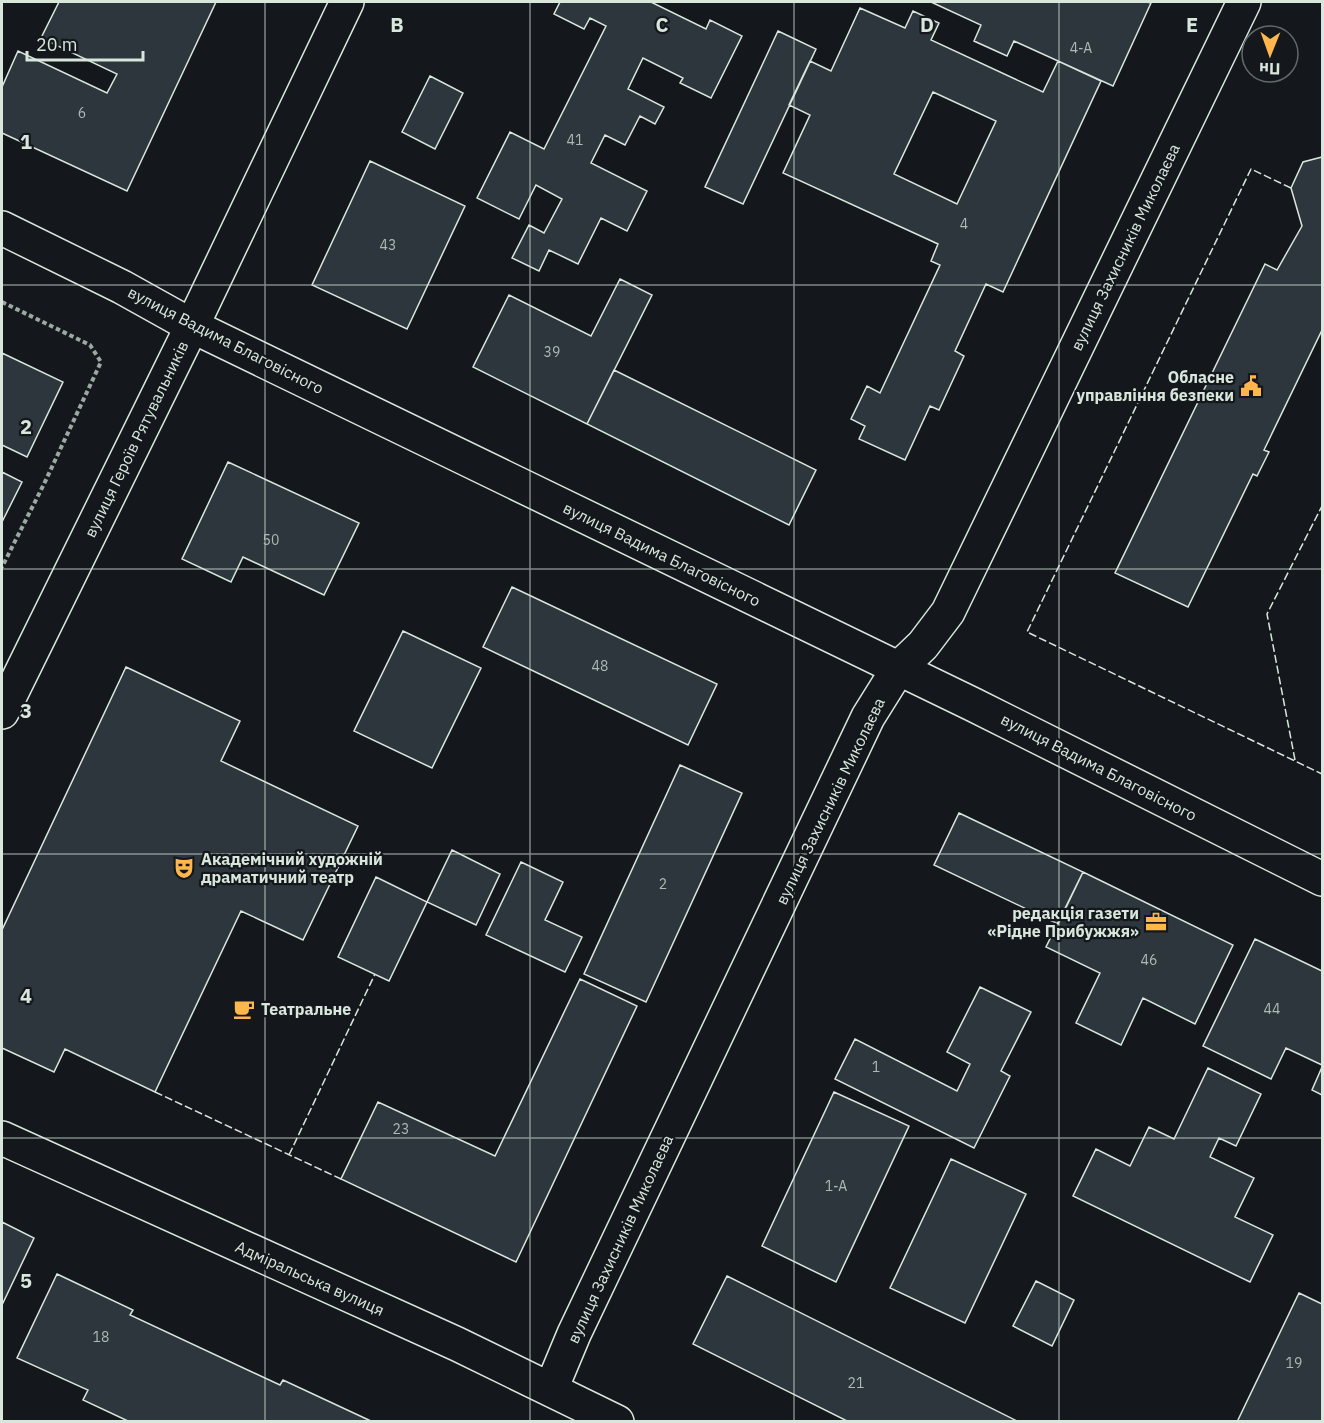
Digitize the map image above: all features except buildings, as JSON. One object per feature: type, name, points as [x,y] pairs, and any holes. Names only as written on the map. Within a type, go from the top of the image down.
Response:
[{"type":"street","name":"вулиця Героїв Рятувальників","points":[[2,712],[192,326],[347,2]]},
{"type":"street","name":"вулиця Захисників Миколаєва","points":[[551,1389],[574,1334],[868,717],[898,669],[924,645],[948,612],[1244,2]]},
{"type":"street","name":"вулиця Вадима Благовісного","points":[[2,228],[122,287],[192,326],[898,669],[1323,879]]},
{"type":"street","name":"Адміральська вулиця","points":[[2,1138],[457,1344],[618,1422]]},
{"type":"path","points":[[2,302],[90,345],[101,362],[2,567]]},
{"type":"fence","points":[[1291,188],[1251,169],[1027,632],[1322,774]]},
{"type":"fence","points":[[1295,760],[1267,614],[1322,506]]},
{"type":"fence","points":[[289,1155],[375,974]]},
{"type":"fence","points":[[155,1092],[341,1179]]},
{"type":"place","name":"Обласне управління безпеки","points":[[1251,386]]},
{"type":"place","name":"Академічний художній драматичний театр","points":[[184,868]]},
{"type":"place","name":"редакція газети «Рідне Прибужжя»","points":[[1156,922]]},
{"type":"place","name":"Театральне","points":[[244,1009]]}]
